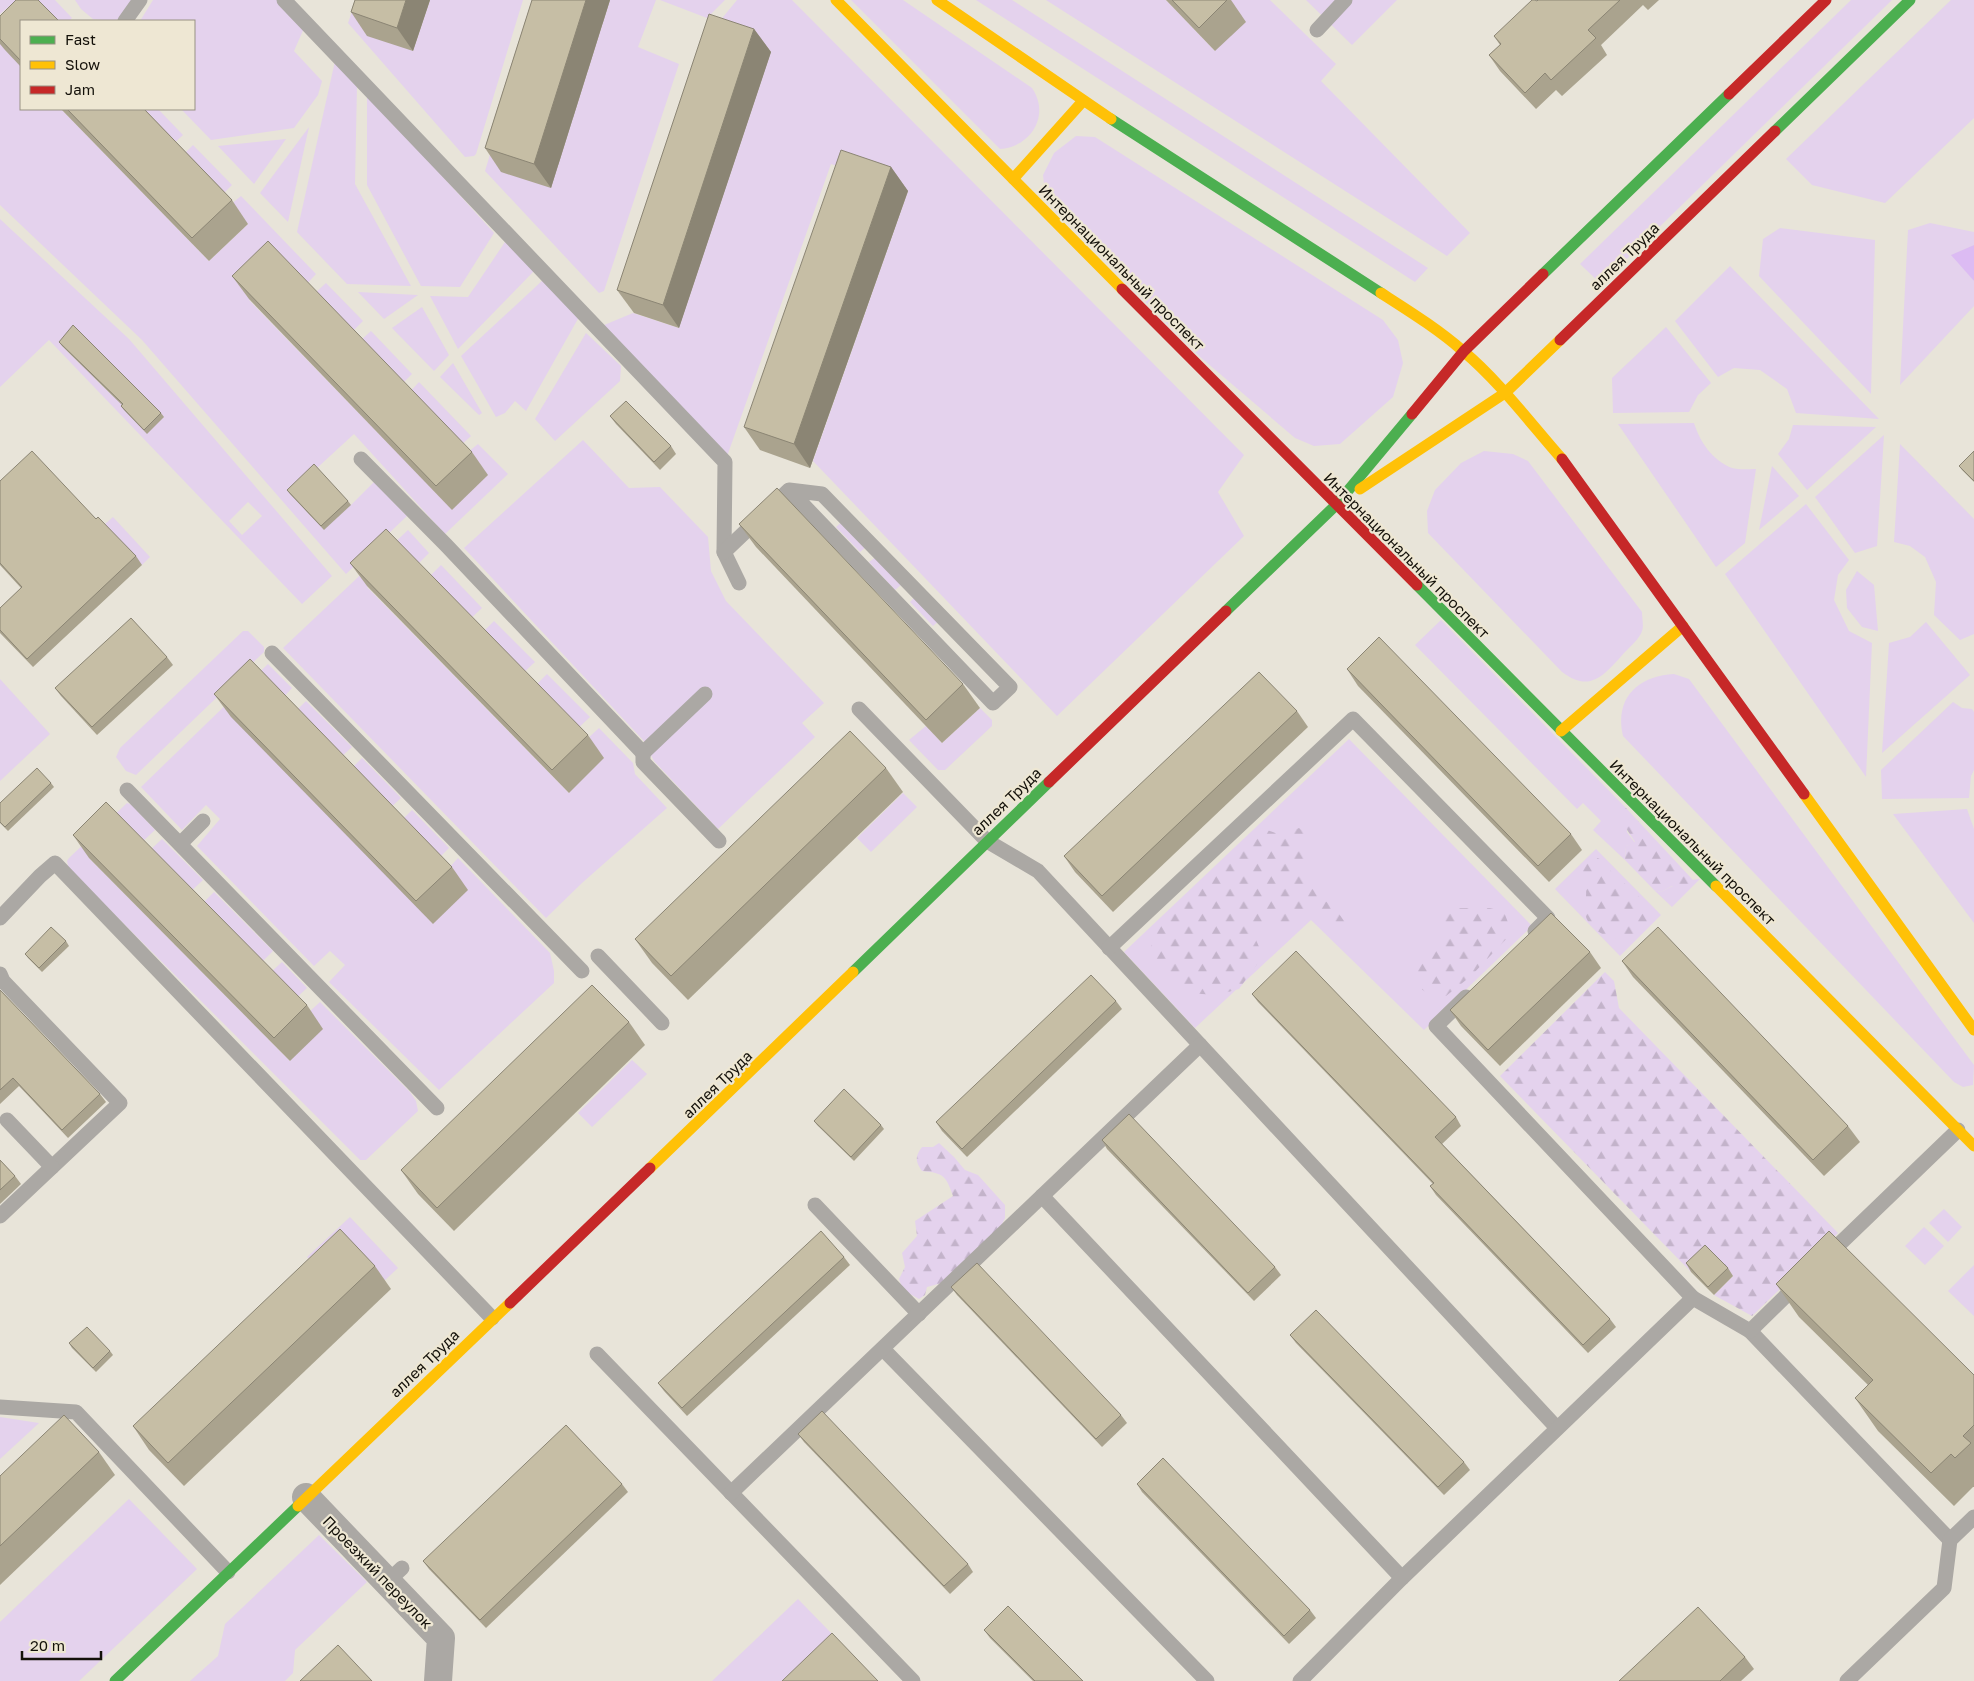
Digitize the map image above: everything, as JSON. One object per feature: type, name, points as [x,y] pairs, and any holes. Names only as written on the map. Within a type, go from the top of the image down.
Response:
[{"type":"main road","name":"Интернациональный проспект","points":[[836,0],[1561,731],[1963,1125],[1974,1146]]},
{"type":"main road","points":[[937,0],[1083,101],[1418,317],[1464,350],[1569,468],[1974,1030]]},
{"type":"main road","name":"аллея Труда","points":[[115,1681],[740,1082],[1336,505],[1464,350],[1826,0]]},
{"type":"main road","name":"аллея Труда","points":[[1336,505],[1504,393],[1910,0]]},
{"type":"main road","points":[[1013,179],[1083,101]]},
{"type":"main road","points":[[1561,731],[1683,626]]},
{"type":"street","name":"Проезжий переулок","points":[[306,1497],[394,1575],[441,1638],[438,1681]]},
{"type":"lane","points":[[126,20],[140,0]]},
{"type":"lane","points":[[284,0],[725,462],[724,552],[739,582]]},
{"type":"lane","points":[[1317,30],[1345,0]]},
{"type":"lane","points":[[361,459],[446,545],[643,753],[643,762],[719,841]]},
{"type":"lane","points":[[724,552],[789,490]]},
{"type":"lane","points":[[789,490],[822,494],[1010,687],[993,703],[789,490]]},
{"type":"lane","points":[[272,653],[582,971]]},
{"type":"lane","points":[[643,753],[705,694]]},
{"type":"lane","points":[[859,709],[987,841],[1038,871],[1557,1428]]},
{"type":"lane","points":[[1109,948],[1352,719],[1548,918],[1527,938]]},
{"type":"lane","points":[[127,790],[438,1108]]},
{"type":"lane","points":[[180,844],[203,821]]},
{"type":"lane","points":[[0,918],[40,876],[56,863],[492,1318]]},
{"type":"lane","points":[[598,956],[662,1023]]},
{"type":"lane","points":[[0,1216],[120,1103],[1,980]]},
{"type":"lane","points":[[1478,986],[1436,1026],[1693,1298],[1750,1331],[1950,1540]]},
{"type":"lane","points":[[732,1493],[1200,1045]]},
{"type":"lane","points":[[7,1120],[52,1167]]},
{"type":"lane","points":[[1750,1331],[1963,1125]]},
{"type":"lane","points":[[1042,1196],[1402,1578]]},
{"type":"lane","points":[[815,1205],[919,1314]]},
{"type":"lane","points":[[1300,1681],[1402,1578],[1693,1298]]},
{"type":"lane","points":[[883,1349],[1207,1681]]},
{"type":"lane","points":[[597,1354],[913,1681]]},
{"type":"lane","points":[[0,1407],[76,1412],[228,1572]]},
{"type":"lane","points":[[1847,1681],[1944,1588],[1950,1540],[1974,1517]]},
{"type":"green space","points":[[0,0],[17,0],[0,14]]},
{"type":"green space","points":[[36,0],[55,0],[72,18],[70,20],[20,20],[20,110],[62,110],[209,261],[248,224],[230,205],[241,196],[316,274],[305,286],[249,300],[452,509],[467,453],[478,444],[508,474],[445,534],[354,434],[317,468],[351,505],[374,482],[407,516],[346,574],[142,340],[0,205],[0,31]]},
{"type":"green space","points":[[75,0],[132,0],[116,20],[93,19],[81,9]]},
{"type":"green space","points":[[153,0],[282,0],[305,26],[294,51],[322,81],[318,95],[294,128],[211,140],[182,110],[195,110],[195,20],[141,20]]},
{"type":"green space","points":[[356,0],[413,51],[430,0],[523,0],[474,156],[465,157],[348,23]]},
{"type":"green space","points":[[610,0],[656,0],[638,47],[679,64],[604,291],[599,293],[485,171],[495,138],[551,187]]},
{"type":"green space","points":[[660,0],[725,0],[707,18]]},
{"type":"green space","points":[[737,0],[792,0],[1244,455],[1218,492],[1244,536],[1057,716],[813,461],[908,191],[831,164],[725,462],[597,328],[633,313],[679,328],[705,39]]},
{"type":"green space","points":[[851,0],[903,0],[1032,88],[1039,109],[1038,119],[1034,128],[1020,143],[1000,149]]},
{"type":"green space","points":[[976,0],[1012,0],[1428,268],[1415,282]]},
{"type":"green space","points":[[1046,0],[1166,0],[1215,51],[1225,0],[1270,0],[1336,64],[1321,81],[1470,233],[1447,256]]},
{"type":"green space","points":[[1306,0],[1397,0],[1352,45]]},
{"type":"green space","points":[[1851,0],[1892,0],[1601,284],[1580,264]]},
{"type":"green space","points":[[1951,0],[1974,0],[1974,118],[1885,203],[1812,185],[1786,159]]},
{"type":"green space","points":[[335,61],[357,85],[355,184],[411,286],[347,284],[297,232]]},
{"type":"green space","points":[[367,93],[494,233],[460,287],[421,286],[367,185]]},
{"type":"green space","points":[[138,110],[159,110],[183,135],[172,145]]},
{"type":"green space","points":[[309,127],[288,222],[260,193]]},
{"type":"green space","points":[[1076,136],[1095,137],[1383,320],[1398,340],[1403,363],[1393,397],[1340,444],[1314,446],[1295,438],[1199,356],[1046,202],[1043,175],[1054,153]]},
{"type":"green space","points":[[286,139],[254,184],[218,146]]},
{"type":"green space","points":[[193,145],[232,185],[221,196],[182,156]]},
{"type":"green space","points":[[0,219],[129,339],[332,576],[302,604],[49,340],[0,387]],"holes":[[[62,346],[95,349],[80,364]],[[109,362],[129,382],[114,397],[94,378]],[[248,502],[262,516],[242,535],[229,521]]]},
{"type":"green space","points":[[1930,223],[1974,232],[1974,245],[1952,255],[1974,281],[1974,306],[1900,385],[1908,230]]},
{"type":"green space","points":[[1780,228],[1875,240],[1871,394],[1759,276],[1763,239]]},
{"type":"green space","points":[[505,242],[534,271],[458,349],[430,296],[468,297]]},
{"type":"green space","points":[[1730,266],[1879,419],[1796,413],[1787,389],[1760,370],[1734,368],[1718,377],[1675,321]]},
{"type":"green space","points":[[544,279],[579,317],[526,411],[515,401],[505,413],[496,417],[461,356]]},
{"type":"green space","points":[[326,283],[363,321],[351,333],[313,295]]},
{"type":"green space","points":[[358,292],[418,295],[384,319]]},
{"type":"green space","points":[[422,307],[449,355],[434,371],[392,328]]},
{"type":"green space","points":[[1666,327],[1711,383],[1698,395],[1689,412],[1613,413],[1612,378]]},
{"type":"green space","points":[[371,331],[412,374],[401,385],[359,342]]},
{"type":"green space","points":[[586,333],[621,366],[620,381],[555,441],[535,419]]},
{"type":"green space","points":[[453,363],[482,413],[479,415],[440,377]]},
{"type":"green space","points":[[419,382],[471,436],[460,446],[409,393]]},
{"type":"green space","points":[[1694,423],[1703,443],[1718,460],[1732,468],[1756,469],[1745,543],[1716,567],[1618,424]]},
{"type":"green space","points":[[1793,425],[1876,427],[1807,490],[1778,454],[1789,439]]},
{"type":"green space","points":[[1884,435],[1877,546],[1855,553],[1815,497]]},
{"type":"green space","points":[[583,440],[629,488],[660,487],[708,537],[711,571],[726,601],[824,703],[802,723],[815,737],[718,829],[654,761],[643,740],[464,548]]},
{"type":"green space","points":[[1900,444],[1974,519],[1974,634],[1960,640],[1934,615],[1936,582],[1925,557],[1910,546],[1894,542]]},
{"type":"green space","points":[[1484,451],[1513,454],[1528,461],[1642,612],[1643,627],[1639,637],[1611,668],[1597,679],[1581,681],[1562,672],[1428,533],[1427,511],[1435,490],[1461,463]]},
{"type":"green space","points":[[1772,466],[1799,496],[1759,530]]},
{"type":"green space","points":[[1806,504],[1849,560],[1838,575],[1834,600],[1849,631],[1872,643],[1866,777],[1725,574]]},
{"type":"green space","points":[[113,517],[150,557],[142,565],[104,525]]},
{"type":"green space","points":[[843,521],[867,546],[860,552],[836,527]]},
{"type":"green space","points":[[408,530],[429,553],[416,566],[367,587],[569,793],[586,740],[599,728],[633,763],[635,774],[667,808],[582,883],[546,918],[283,648]]},
{"type":"green space","points":[[876,557],[902,584],[895,590],[869,562]]},
{"type":"green space","points":[[441,565],[482,608],[469,620],[428,578]]},
{"type":"green space","points":[[1857,571],[1874,585],[1878,631],[1862,627],[1847,608],[1846,590]]},
{"type":"green space","points":[[916,596],[940,620],[933,626],[910,602]]},
{"type":"green space","points":[[1441,620],[1626,808],[1627,832],[1635,843],[1626,846],[1625,860],[1593,830],[1601,821],[1583,803],[1577,809],[1415,645]]},
{"type":"green space","points":[[494,621],[535,662],[522,674],[482,633]]},
{"type":"green space","points":[[1926,622],[1970,675],[1882,753],[1889,643],[1910,637]]},
{"type":"green space","points":[[243,631],[248,631],[264,647],[264,652],[136,775],[126,771],[116,757],[120,748]]},
{"type":"green space","points":[[268,664],[292,688],[282,699],[448,869],[458,858],[550,953],[554,971],[554,983],[439,1090],[329,982],[345,965],[330,951],[314,966],[197,846],[220,819],[206,805],[182,830],[141,787]]},
{"type":"green space","points":[[547,674],[590,717],[576,730],[534,687]]},
{"type":"green space","points":[[1674,674],[1689,679],[1974,1065],[1973,1085],[1963,1087],[1954,1082],[1623,736],[1622,711],[1632,691],[1650,679]]},
{"type":"green space","points":[[0,679],[50,734],[0,781]]},
{"type":"green space","points":[[306,701],[352,747],[340,758],[295,712]]},
{"type":"green space","points":[[1953,702],[1962,708],[1972,709],[1974,712],[1974,770],[1971,776],[1969,798],[1882,799],[1881,770]]},
{"type":"green space","points":[[980,708],[992,720],[992,726],[945,770],[938,770],[909,740],[926,726],[942,743]]},
{"type":"green space","points":[[1349,739],[1532,926],[1424,1030],[1311,920],[1195,1028],[1124,952]]},
{"type":"green space","points":[[362,758],[401,798],[389,809],[351,769]]},
{"type":"green space","points":[[903,793],[917,807],[871,852],[857,838]]},
{"type":"green space","points":[[127,803],[132,805],[155,830],[140,844],[89,858],[290,1061],[308,1013],[320,1002],[410,1092],[416,1101],[418,1111],[366,1160],[360,1160],[69,869],[67,861],[69,858]]},
{"type":"green space","points":[[1626,808],[1693,880],[1684,888],[1672,886],[1661,892],[1654,890],[1625,860],[1626,846],[1635,842],[1618,816]]},
{"type":"green space","points":[[1967,809],[1974,829],[1974,923],[1893,814]]},
{"type":"green space","points":[[412,810],[449,848],[438,859],[401,821]]},
{"type":"green space","points":[[1299,828],[1309,835],[1305,867],[1307,884],[1337,911],[1347,925],[1335,933],[1314,912],[1290,932],[1273,918],[1259,923],[1253,933],[1263,956],[1239,989],[1217,995],[1187,993],[1166,978],[1163,967],[1153,955],[1149,932],[1218,873],[1228,860],[1249,840],[1267,830],[1281,835]]},
{"type":"green space","points":[[162,839],[203,880],[189,893],[148,852]]},
{"type":"green space","points":[[1596,849],[1661,915],[1620,956],[1555,889]]},
{"type":"green space","points":[[1595,857],[1607,862],[1613,876],[1627,885],[1654,911],[1653,921],[1635,937],[1621,939],[1607,936],[1594,928],[1586,917],[1586,890],[1583,864]]},
{"type":"green space","points":[[1700,879],[1672,907],[1654,890],[1661,892],[1680,883]]},
{"type":"green space","points":[[214,892],[273,951],[260,964],[201,905]]},
{"type":"green space","points":[[1447,908],[1490,908],[1504,912],[1512,933],[1471,976],[1446,996],[1429,995],[1414,983],[1410,966],[1417,954],[1433,952],[1444,939],[1436,921]]},
{"type":"green space","points":[[282,962],[307,988],[294,1000],[269,974]]},
{"type":"green space","points":[[1605,972],[1614,981],[1619,1008],[1838,1233],[1752,1316],[1714,1295],[1733,1276],[1711,1253],[1691,1272],[1500,1076]]},
{"type":"green space","points":[[632,1060],[647,1074],[592,1127],[578,1113]]},
{"type":"green space","points":[[939,1143],[965,1170],[978,1175],[1005,1205],[1005,1218],[1001,1226],[942,1283],[927,1287],[925,1295],[919,1299],[903,1290],[899,1279],[905,1267],[902,1253],[917,1236],[915,1221],[953,1196],[943,1177],[935,1173],[922,1171],[917,1161],[918,1153],[922,1147],[933,1147]]},
{"type":"green space","points":[[1944,1209],[1962,1227],[1948,1242],[1929,1223]]},
{"type":"green space","points":[[350,1217],[398,1268],[384,1281],[328,1279],[307,1257]]},
{"type":"green space","points":[[1924,1227],[1944,1246],[1925,1265],[1905,1246]]},
{"type":"green space","points":[[1974,1265],[1974,1316],[1948,1291]]},
{"type":"green space","points":[[0,1417],[39,1423],[0,1459]]},
{"type":"green space","points":[[129,1499],[197,1569],[79,1681],[0,1681],[0,1622]]},
{"type":"green space","points":[[319,1535],[367,1582],[295,1650],[293,1673],[285,1681],[190,1681],[218,1656],[225,1624]]},
{"type":"green space","points":[[798,1599],[835,1637],[789,1681],[712,1681]]},
{"type":"shaded area","points":[[1974,245],[1974,281],[1951,255]]},
{"type":"building","points":[[16,0],[38,0],[58,20],[20,20],[20,60],[0,39],[0,16]]},
{"type":"building","points":[[355,0],[406,0],[397,28],[351,12]]},
{"type":"building","points":[[532,0],[586,0],[534,164],[485,148]]},
{"type":"building","points":[[1172,0],[1227,0],[1199,28]]},
{"type":"building","points":[[1532,0],[1620,0],[1588,30],[1596,38],[1551,80],[1545,73],[1525,93],[1489,55],[1501,44],[1494,36]]},
{"type":"building","points":[[709,14],[754,29],[663,305],[617,290]]},
{"type":"building","points":[[68,110],[145,110],[232,200],[192,238]]},
{"type":"building","points":[[841,150],[891,167],[794,444],[744,427]]},
{"type":"building","points":[[268,241],[472,452],[436,486],[232,276]]},
{"type":"building","points":[[73,325],[161,413],[144,430],[121,406],[123,404],[59,342]]},
{"type":"building","points":[[626,401],[671,446],[654,462],[610,416]]},
{"type":"building","points":[[32,451],[96,519],[98,517],[136,556],[27,659],[0,630],[0,608],[22,587],[0,563],[0,481]]},
{"type":"building","points":[[1974,451],[1974,481],[1959,466]]},
{"type":"building","points":[[314,464],[348,501],[321,526],[287,490]]},
{"type":"building","points":[[777,488],[963,684],[926,720],[739,524]]},
{"type":"building","points":[[386,529],[588,735],[552,770],[350,563]]},
{"type":"building","points":[[131,618],[167,657],[92,727],[55,688]]},
{"type":"building","points":[[1379,637],[1571,834],[1538,866],[1347,669]]},
{"type":"building","points":[[250,659],[452,867],[416,901],[214,694]]},
{"type":"building","points":[[1259,672],[1297,711],[1102,896],[1064,856]]},
{"type":"building","points":[[850,731],[886,768],[671,976],[635,939]]},
{"type":"building","points":[[37,768],[51,783],[5,827],[0,822],[0,803]]},
{"type":"building","points":[[106,802],[307,1005],[274,1038],[73,835]]},
{"type":"building","points":[[1551,913],[1590,952],[1488,1050],[1450,1010]]},
{"type":"building","points":[[51,927],[66,941],[39,968],[25,954]]},
{"type":"building","points":[[1658,927],[1848,1126],[1813,1160],[1622,961]]},
{"type":"building","points":[[1296,951],[1456,1117],[1435,1137],[1610,1319],[1583,1345],[1430,1186],[1434,1183],[1252,994]]},
{"type":"building","points":[[1091,975],[1116,1001],[962,1149],[936,1122]]},
{"type":"building","points":[[592,985],[629,1022],[437,1208],[401,1170]]},
{"type":"building","points":[[0,990],[100,1094],[62,1130],[13,1078],[0,1090]]},
{"type":"building","points":[[844,1089],[881,1125],[851,1157],[814,1121]]},
{"type":"building","points":[[1129,1114],[1275,1267],[1248,1293],[1102,1140]]},
{"type":"building","points":[[0,1160],[15,1176],[0,1190]]},
{"type":"building","points":[[340,1229],[375,1266],[168,1463],[133,1426]]},
{"type":"building","points":[[821,1231],[844,1257],[682,1408],[658,1383]]},
{"type":"building","points":[[1829,1231],[1974,1375],[1974,1425],[1963,1436],[1971,1443],[1955,1458],[1951,1454],[1931,1473],[1855,1398],[1873,1380],[1776,1284]]},
{"type":"building","points":[[1705,1245],[1728,1268],[1708,1287],[1686,1263]]},
{"type":"building","points":[[977,1263],[1121,1415],[1096,1439],[951,1287]]},
{"type":"building","points":[[1316,1310],[1464,1462],[1438,1487],[1290,1335]]},
{"type":"building","points":[[87,1327],[110,1351],[93,1368],[69,1343]]},
{"type":"building","points":[[822,1411],[968,1564],[944,1586],[798,1434]]},
{"type":"building","points":[[64,1415],[99,1452],[0,1546],[0,1476]]},
{"type":"building","points":[[566,1425],[622,1484],[480,1620],[423,1561]]},
{"type":"building","points":[[1163,1458],[1310,1610],[1284,1636],[1137,1484]]},
{"type":"building","points":[[1008,1606],[1083,1681],[1035,1681],[984,1630]]},
{"type":"building","points":[[1698,1607],[1745,1657],[1720,1681],[1619,1681]]},
{"type":"building","points":[[832,1633],[878,1681],[782,1681]]},
{"type":"building","points":[[338,1645],[372,1681],[300,1681]]},
{"type":"traffic: fast","points":[[1775,131],[1910,0]]},
{"type":"traffic: fast","points":[[1543,274],[1729,94]]},
{"type":"traffic: fast","points":[[1111,119],[1381,293]]},
{"type":"traffic: fast","points":[[1226,611],[1336,505],[1412,414]]},
{"type":"traffic: fast","points":[[1417,585],[1716,886]]},
{"type":"traffic: fast","points":[[853,972],[1049,782]]},
{"type":"traffic: fast","points":[[115,1681],[298,1506]]},
{"type":"traffic: slow","points":[[836,0],[1122,289]]},
{"type":"traffic: slow","points":[[937,0],[1111,119]]},
{"type":"traffic: slow","points":[[1013,179],[1083,101]]},
{"type":"traffic: slow","points":[[1381,293],[1413,313],[1476,363],[1502,389],[1562,459]]},
{"type":"traffic: slow","points":[[1360,489],[1505,393],[1560,340]]},
{"type":"traffic: slow","points":[[1561,731],[1683,626]]},
{"type":"traffic: slow","points":[[1804,794],[1974,1030]]},
{"type":"traffic: slow","points":[[1716,886],[1974,1146]]},
{"type":"traffic: slow","points":[[650,1168],[853,972]]},
{"type":"traffic: slow","points":[[298,1506],[510,1303]]},
{"type":"traffic: jam","points":[[1729,94],[1826,0]]},
{"type":"traffic: jam","points":[[1560,340],[1775,131]]},
{"type":"traffic: jam","points":[[1412,414],[1464,351],[1543,274]]},
{"type":"traffic: jam","points":[[1122,289],[1417,585]]},
{"type":"traffic: jam","points":[[1562,459],[1804,794]]},
{"type":"traffic: jam","points":[[1049,782],[1226,611]]},
{"type":"traffic: jam","points":[[510,1303],[650,1168]]}]
